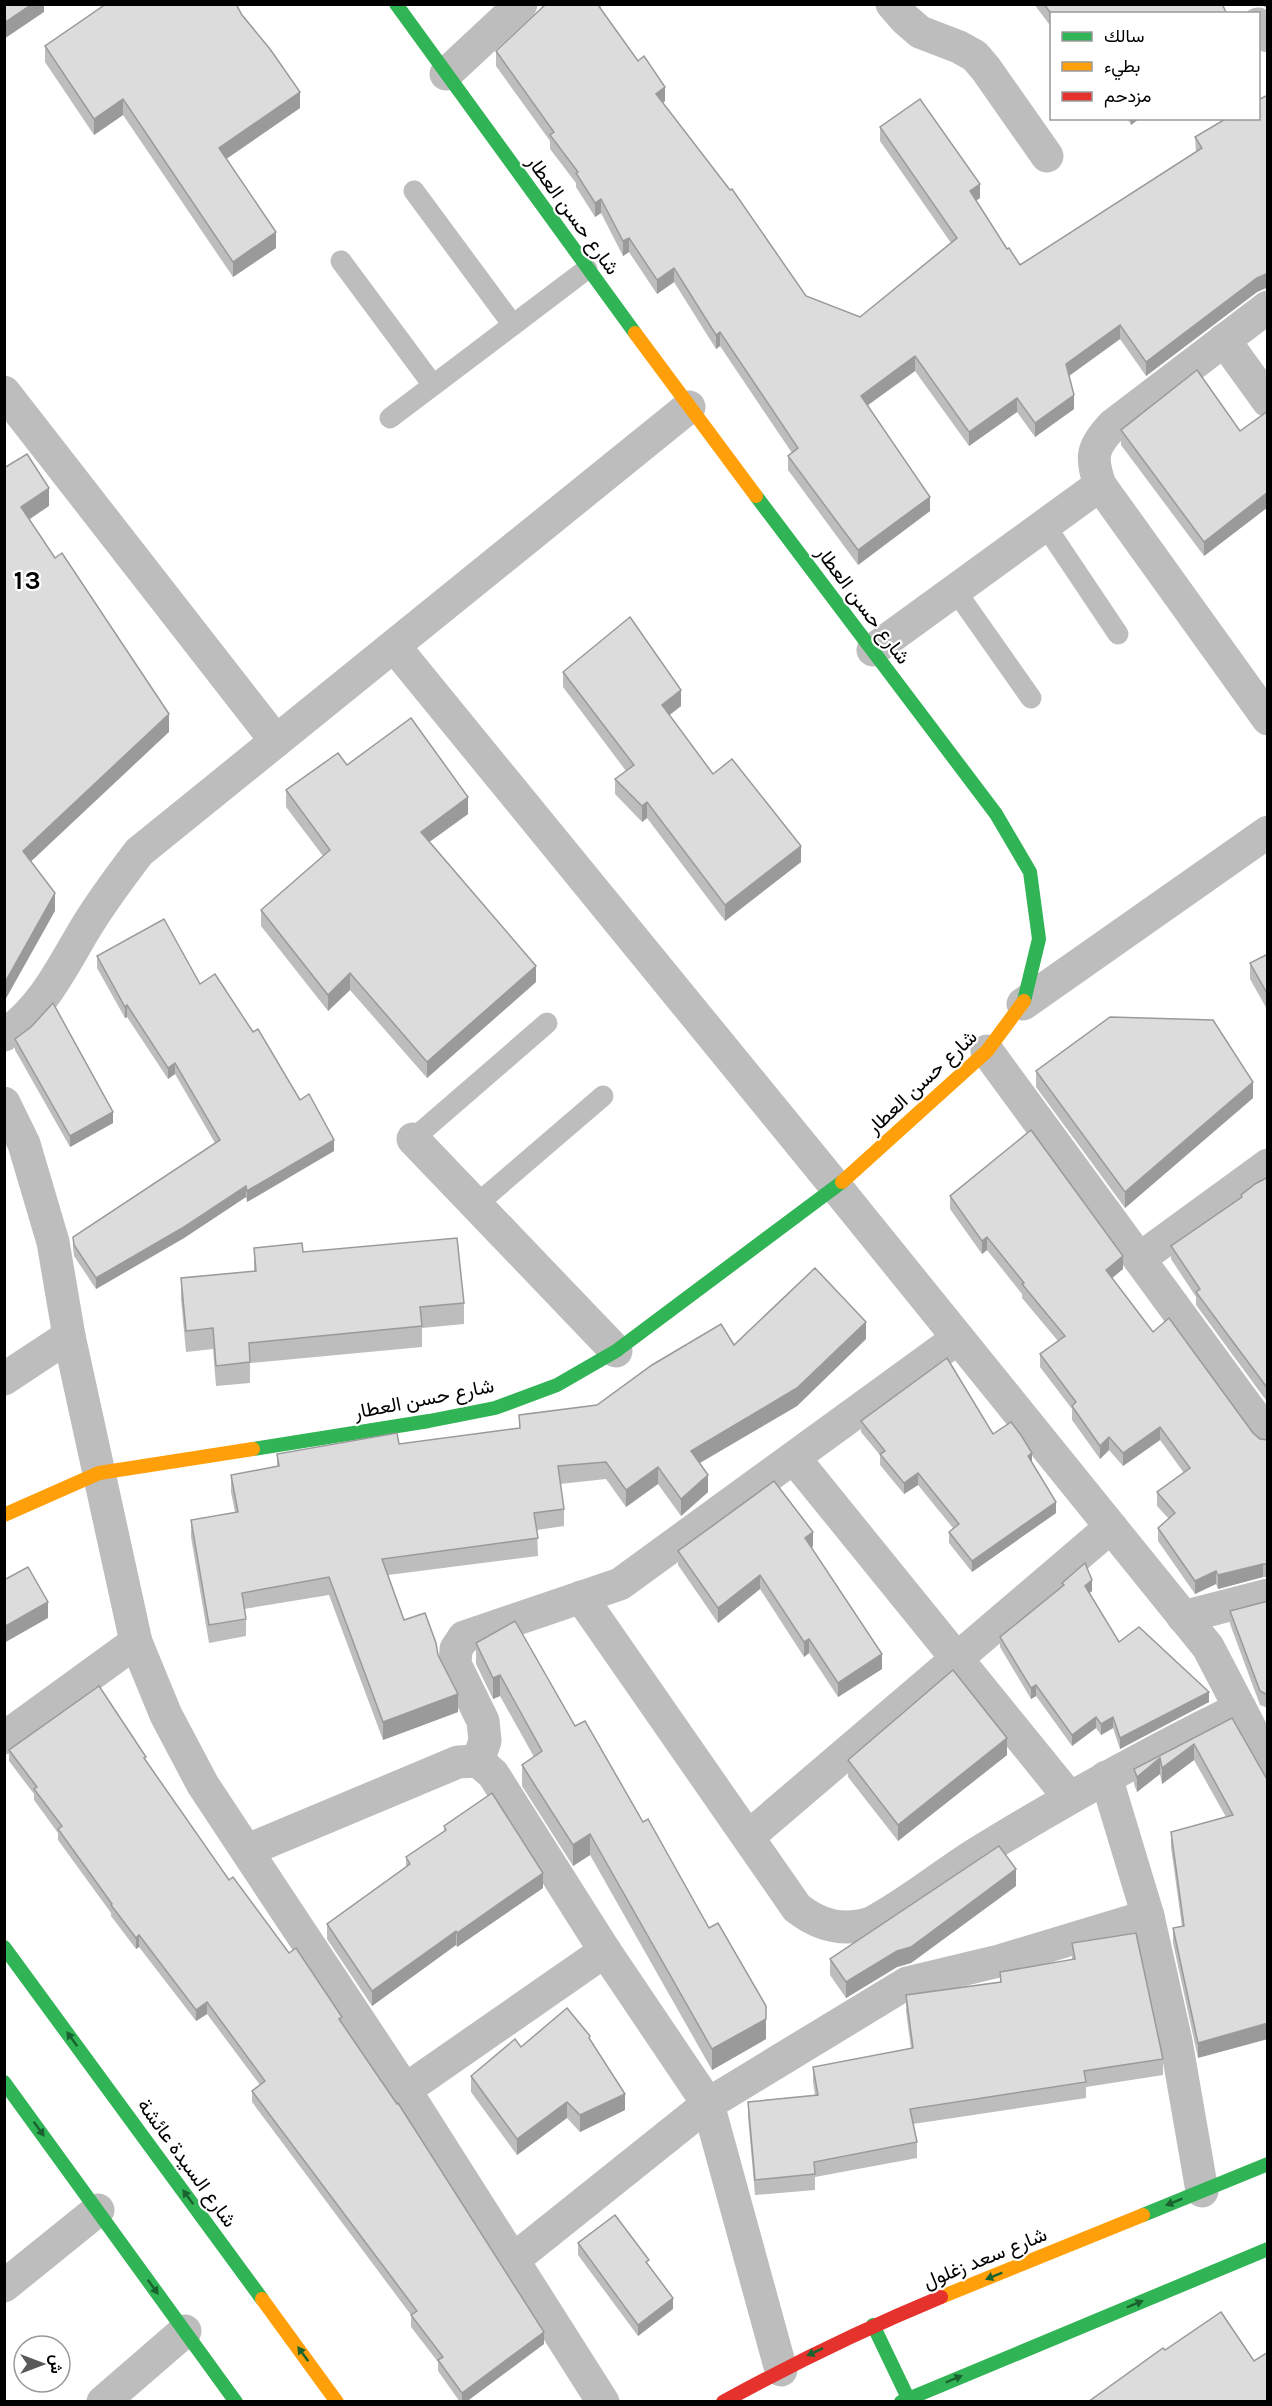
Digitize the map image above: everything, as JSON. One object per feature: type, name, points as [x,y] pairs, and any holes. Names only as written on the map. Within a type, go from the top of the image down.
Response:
[{"type":"street","name":"شارع حسن العطار","points":[[4,1515],[99,1473],[429,1421],[495,1408],[557,1385],[616,1351],[836,1187],[987,1051],[1023,1004],[1039,939],[1030,872],[996,814],[689,407],[396,4]]},
{"type":"street","points":[[446,74],[521,4]]},
{"type":"street","points":[[892,4],[904,19],[920,32],[959,47],[975,56],[1047,156]]},
{"type":"street","points":[[1268,307],[1113,425],[1097,441],[1092,464],[1100,485],[1268,719]]},
{"type":"street","points":[[1224,340],[1268,401]]},
{"type":"street","points":[[4,392],[276,741]]},
{"type":"street","points":[[4,1035],[14,1029],[41,1001],[85,928],[139,852],[689,407]]},
{"type":"street","points":[[873,650],[1100,485]]},
{"type":"street","points":[[394,646],[1208,1647],[1268,1762]]},
{"type":"street","points":[[1023,1004],[1268,832]]},
{"type":"street","points":[[987,1051],[1268,1435]]},
{"type":"street","points":[[4,1103],[24,1144],[53,1242],[69,1336],[136,1642],[166,1715],[203,1785],[405,2090],[603,2402]]},
{"type":"street","points":[[413,1139],[616,1351]]},
{"type":"street","points":[[1139,1259],[1268,1165]]},
{"type":"street","points":[[4,1379],[69,1336]]},
{"type":"street","points":[[478,1761],[485,1741],[483,1721],[455,1664],[456,1649],[464,1636],[620,1584],[958,1338]]},
{"type":"street","points":[[794,1458],[1068,1797]]},
{"type":"street","points":[[748,1837],[1111,1527]]},
{"type":"street","points":[[1183,1617],[1268,1595]]},
{"type":"street","points":[[581,1597],[797,1908],[811,1919],[827,1926],[857,1927],[885,1916],[975,1854],[1068,1797],[1239,1708]]},
{"type":"street","points":[[4,1738],[136,1642]]},
{"type":"street","points":[[248,1850],[458,1762],[478,1761],[493,1774],[605,1951],[708,2104],[781,2370]]},
{"type":"street","points":[[1106,1777],[1148,1916],[1176,2041],[1203,2191]]},
{"type":"street","points":[[513,2260],[708,2104],[907,1983],[999,1961],[1148,1916]]},
{"type":"street","name":"شارع السيدة عائشة","points":[[4,1947],[337,2402]]},
{"type":"street","points":[[405,2090],[605,1951]]},
{"type":"street","points":[[4,2082],[236,2402]]},
{"type":"street","name":"شارع سعد زغلول","points":[[723,2402],[781,2370],[873,2325],[1268,2164]]},
{"type":"street","points":[[4,2286],[98,2210]]},
{"type":"street","points":[[873,2325],[904,2400],[1268,2249]]},
{"type":"street","points":[[104,2402],[185,2331]]},
{"type":"lane","points":[[414,191],[513,325]]},
{"type":"lane","points":[[341,261],[433,385]]},
{"type":"lane","points":[[390,418],[587,269]]},
{"type":"lane","points":[[1045,525],[1118,634]]},
{"type":"lane","points":[[955,590],[1032,698]]},
{"type":"lane","points":[[413,1139],[547,1023]]},
{"type":"lane","points":[[476,1205],[603,1096]]},
{"type":"building","points":[[4,4],[32,4],[4,23]]},
{"type":"building","points":[[106,4],[236,4],[300,92],[219,148],[276,232],[233,262],[123,99],[94,119],[45,46]]},
{"type":"building","points":[[546,4],[599,4],[638,61],[644,56],[665,87],[656,94],[730,190],[732,189],[806,296],[860,317],[957,238],[880,127],[920,99],[980,184],[970,191],[1007,249],[1009,248],[1020,265],[1202,148],[1195,137],[1224,120],[1260,120],[1260,99],[1268,95],[1268,275],[1257,278],[1146,362],[1120,325],[1066,364],[1074,395],[1035,423],[1017,398],[969,432],[915,356],[861,396],[930,497],[858,550],[788,456],[798,448],[720,332],[716,335],[674,268],[657,280],[629,238],[623,241],[601,199],[595,203],[576,173],[578,172],[550,135],[554,132],[496,51]]},
{"type":"building","points":[[1044,4],[1222,4],[1226,12],[1050,12]]},
{"type":"building","points":[[1197,370],[1240,431],[1268,411],[1268,492],[1204,542],[1121,430]]},
{"type":"building","points":[[27,454],[49,488],[21,507],[55,558],[62,553],[169,714],[23,851],[55,893],[4,984],[4,468]]},
{"type":"building","points":[[630,617],[681,690],[662,705],[713,774],[732,759],[801,846],[725,905],[647,802],[642,806],[615,779],[634,765],[563,672]]},
{"type":"building","points":[[411,718],[468,797],[421,832],[536,966],[427,1062],[350,973],[328,995],[261,910],[330,850],[286,790],[338,753],[347,765]]},
{"type":"building","points":[[164,919],[200,984],[215,974],[253,1032],[258,1029],[300,1100],[309,1094],[334,1140],[247,1191],[246,1186],[184,1227],[96,1278],[74,1245],[73,1237],[220,1140],[175,1063],[168,1068],[127,1005],[125,1007],[97,956]]},
{"type":"building","points":[[1268,954],[1268,995],[1250,963]]},
{"type":"building","points":[[53,1003],[113,1112],[70,1136],[15,1039],[31,1027]]},
{"type":"building","points":[[1110,1017],[1213,1020],[1253,1082],[1125,1192],[1036,1071]]},
{"type":"building","points":[[1031,1130],[1123,1256],[1106,1270],[1153,1332],[1169,1318],[1253,1433],[1260,1439],[1268,1440],[1268,1564],[1218,1575],[1216,1571],[1195,1581],[1158,1528],[1175,1513],[1157,1492],[1190,1468],[1160,1427],[1123,1453],[1109,1437],[1100,1446],[1072,1406],[1076,1402],[1040,1354],[1065,1336],[987,1237],[982,1241],[950,1196]]},
{"type":"building","points":[[1268,1177],[1268,1389],[1196,1292],[1200,1289],[1171,1246],[1242,1197],[1241,1195],[1255,1184]]},
{"type":"building","points":[[457,1238],[464,1303],[420,1307],[422,1326],[249,1343],[250,1362],[216,1366],[213,1328],[186,1331],[181,1278],[256,1271],[254,1248],[302,1243],[303,1252]]},
{"type":"building","points":[[815,1268],[866,1322],[797,1388],[691,1451],[708,1475],[681,1499],[658,1467],[626,1490],[606,1462],[558,1466],[564,1509],[534,1513],[538,1538],[382,1559],[404,1620],[425,1613],[438,1655],[458,1694],[383,1722],[329,1577],[242,1593],[246,1619],[209,1625],[191,1520],[238,1512],[231,1475],[279,1466],[277,1454],[397,1433],[399,1444],[520,1428],[519,1415],[597,1405],[652,1365],[721,1324],[734,1345]]},
{"type":"building","points":[[947,1358],[993,1434],[1011,1422],[1021,1435],[1032,1453],[1028,1456],[1056,1502],[972,1561],[949,1532],[959,1524],[918,1473],[904,1483],[880,1454],[885,1451],[861,1421]]},
{"type":"building","points":[[774,1481],[813,1532],[805,1538],[882,1654],[838,1683],[809,1639],[804,1642],[760,1575],[718,1608],[678,1551]]},
{"type":"building","points":[[1085,1563],[1092,1580],[1085,1586],[1119,1642],[1139,1627],[1209,1692],[1120,1738],[1113,1717],[1101,1724],[1096,1717],[1072,1735],[1036,1685],[1031,1688],[1000,1637],[1064,1585],[1062,1583]]},
{"type":"building","points":[[28,1567],[48,1602],[4,1627],[4,1580]]},
{"type":"building","points":[[1268,1601],[1268,1695],[1260,1691],[1230,1611]]},
{"type":"building","points":[[515,1621],[575,1726],[585,1721],[643,1822],[648,1819],[709,1928],[718,1923],[766,2006],[766,2019],[712,2049],[590,1834],[573,1845],[522,1765],[542,1751],[500,1675],[493,1678],[476,1643]]},
{"type":"building","points":[[953,1670],[1007,1738],[898,1825],[848,1760]]},
{"type":"building","points":[[99,1686],[146,1757],[144,1758],[229,1880],[233,1877],[289,1953],[296,1948],[342,2017],[339,2019],[398,2103],[544,2332],[462,2393],[438,2360],[443,2357],[411,2315],[417,2311],[252,2091],[265,2081],[207,2002],[196,2010],[139,1935],[136,1938],[58,1829],[62,1826],[34,1789],[37,1787],[9,1750]]},
{"type":"building","points":[[1232,1718],[1268,1781],[1268,2023],[1198,2043],[1173,1928],[1184,1926],[1171,1832],[1233,1815],[1194,1744],[1162,1768],[1160,1758],[1137,1777],[1134,1769]]},
{"type":"building","points":[[492,1793],[543,1873],[372,1991],[327,1924],[410,1864],[406,1857],[446,1830],[444,1826]]},
{"type":"building","points":[[999,1846],[1016,1869],[911,1947],[897,1951],[846,1982],[830,1959]]},
{"type":"building","points":[[1136,1933],[1163,2059],[1084,2071],[1086,2082],[910,2109],[917,2142],[814,2162],[815,2174],[755,2180],[748,2102],[818,2095],[813,2067],[913,2048],[906,1995],[1001,1982],[1000,1972],[1075,1959],[1072,1943]]},
{"type":"building","points":[[567,2008],[590,2036],[589,2038],[625,2094],[580,2115],[567,2102],[517,2139],[471,2076],[515,2039],[521,2047]]},
{"type":"building","points":[[615,2215],[649,2260],[646,2262],[673,2298],[638,2325],[578,2243]]},
{"type":"building","points":[[1221,2312],[1254,2361],[1268,2352],[1268,2402],[1088,2402],[1163,2348],[1165,2350]]},
{"type":"traffic: fast","points":[[396,4],[635,333]]},
{"type":"traffic: fast","points":[[756,496],[996,814],[1030,872],[1039,939],[1024,1001]]},
{"type":"traffic: fast","points":[[253,1449],[495,1408],[557,1385],[616,1351],[842,1182]]},
{"type":"traffic: fast","points":[[4,1947],[262,2299]]},
{"type":"traffic: fast","points":[[4,2082],[236,2402]]},
{"type":"traffic: fast","points":[[1143,2215],[1268,2164]]},
{"type":"traffic: fast","points":[[901,2402],[1268,2249]]},
{"type":"traffic: fast","points":[[873,2325],[908,2398]]},
{"type":"traffic: slow","points":[[635,333],[756,496]]},
{"type":"traffic: slow","points":[[842,1182],[987,1051],[1024,1001]]},
{"type":"traffic: slow","points":[[4,1515],[99,1473],[253,1449]]},
{"type":"traffic: slow","points":[[941,2297],[1143,2215]]},
{"type":"traffic: slow","points":[[262,2299],[337,2402]]},
{"type":"traffic: jam","points":[[723,2402],[830,2346],[941,2297]]},
{"type":"district","name":"13","points":[[28,580]]}]
